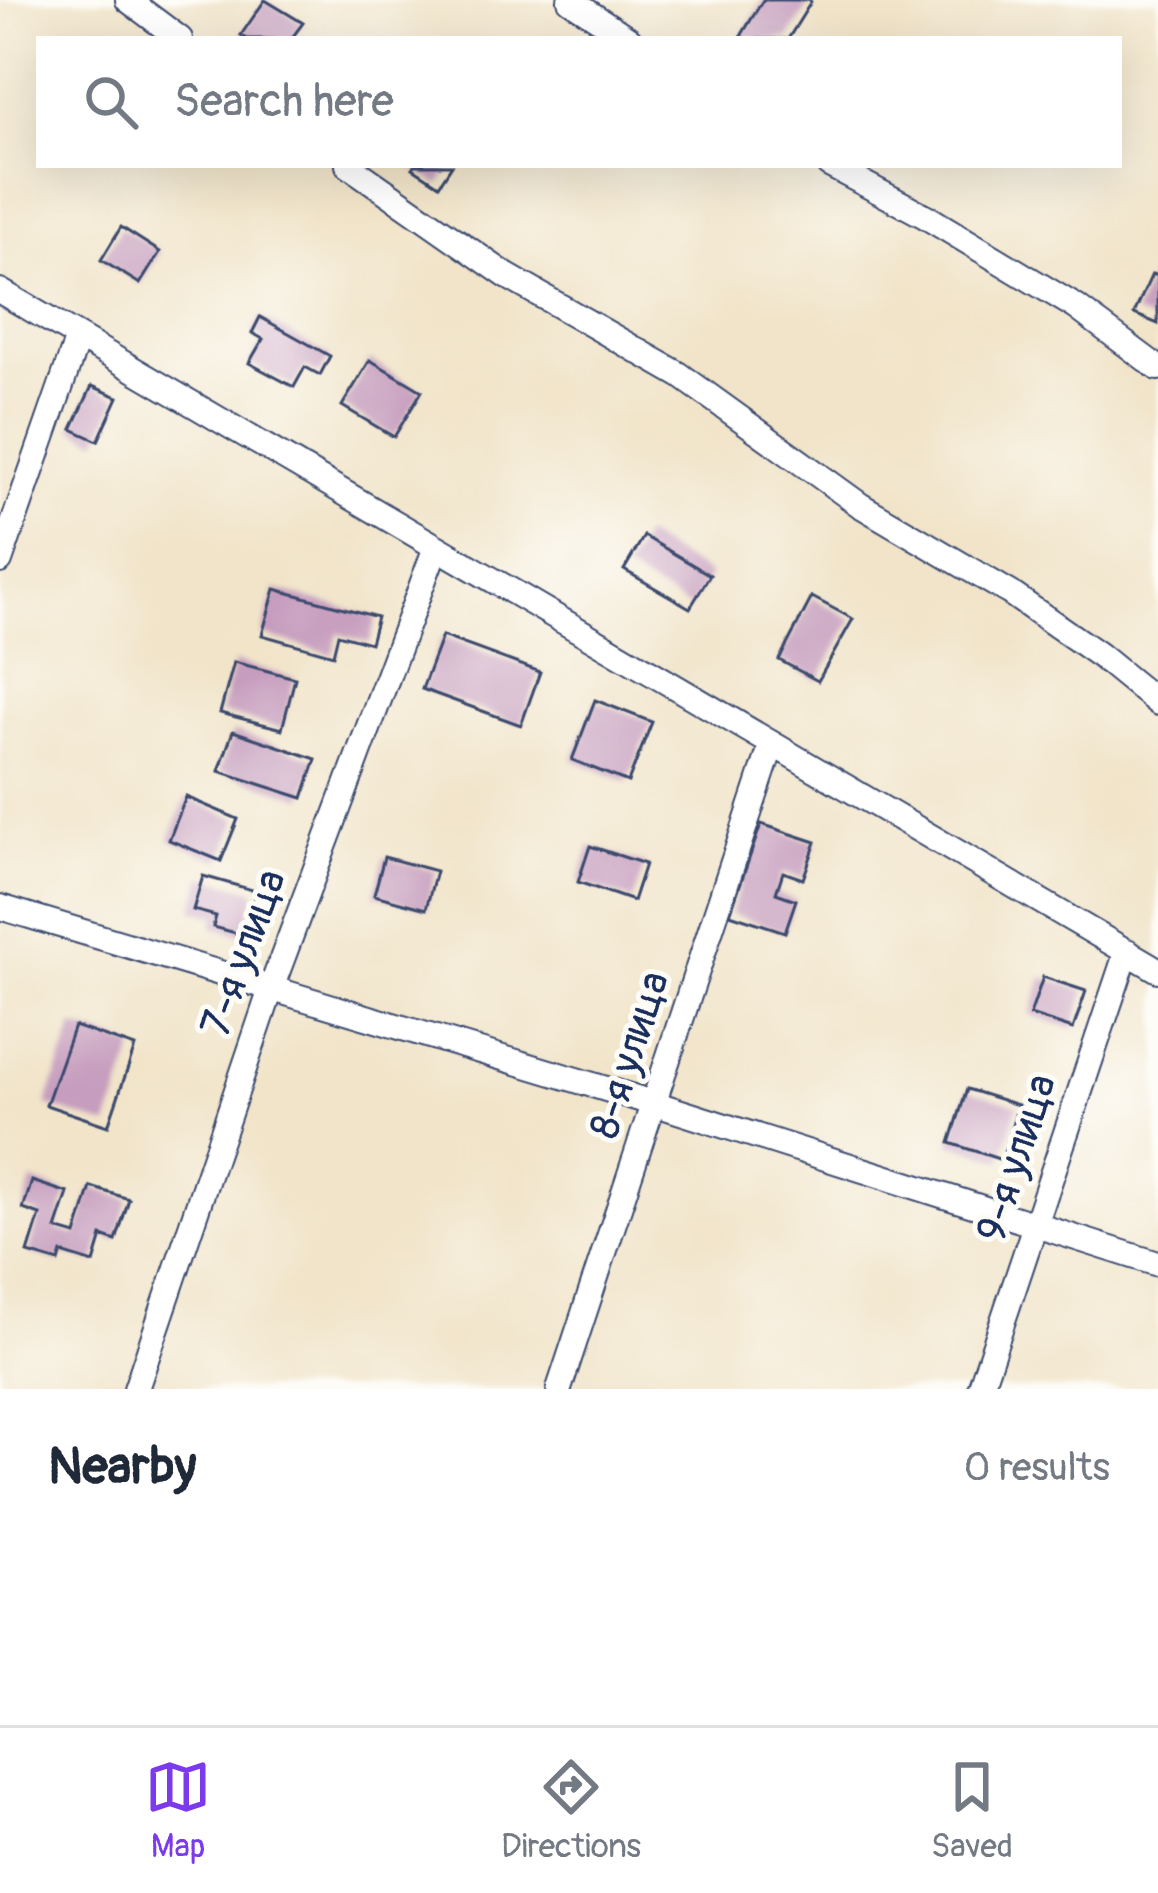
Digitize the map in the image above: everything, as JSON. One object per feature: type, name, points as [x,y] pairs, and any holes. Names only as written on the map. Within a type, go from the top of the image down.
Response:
[{"type":"street","points":[[128,0],[176,36]]},
{"type":"street","points":[[570,0],[624,36]]},
{"type":"street","points":[[352,168],[507,276],[680,375],[860,505],[1010,593],[1158,704]]},
{"type":"street","points":[[835,168],[1076,307],[1158,368]]},
{"type":"street","points":[[0,291],[1158,970]]},
{"type":"street","points":[[0,561],[78,337]]},
{"type":"street","name":"7-я улица","points":[[136,1389],[272,986],[436,547]]},
{"type":"street","name":"8-я улица","points":[[559,1389],[772,744]]},
{"type":"street","points":[[0,907],[656,1104],[1158,1264]]},
{"type":"street","name":"9-я улица","points":[[980,1389],[1126,951]]},
{"type":"building","points":[[265,0],[303,23],[293,36],[241,35]]},
{"type":"building","points":[[763,0],[811,2],[790,36],[741,36]]},
{"type":"building","points":[[413,168],[450,168],[439,185]]},
{"type":"building","points":[[121,227],[160,252],[140,284],[101,260]]},
{"type":"building","points":[[1152,274],[1158,276],[1158,324],[1134,314]]},
{"type":"building","points":[[260,317],[330,356],[320,375],[305,367],[294,387],[249,363],[263,339],[252,333]]},
{"type":"building","points":[[370,360],[422,391],[394,437],[342,406]]},
{"type":"building","points":[[92,386],[118,397],[98,441],[72,429]]},
{"type":"building","points":[[644,536],[710,575],[690,608],[624,570]]},
{"type":"building","points":[[275,589],[377,617],[370,643],[338,634],[333,655],[262,635]]},
{"type":"building","points":[[812,597],[853,619],[818,681],[779,660]]},
{"type":"building","points":[[442,636],[540,672],[521,725],[422,689]]},
{"type":"building","points":[[234,662],[295,678],[282,729],[220,713]]},
{"type":"building","points":[[595,700],[652,722],[628,782],[572,760]]},
{"type":"building","points":[[233,731],[316,759],[303,798],[219,771]]},
{"type":"building","points":[[186,797],[238,819],[221,861],[169,840]]},
{"type":"building","points":[[761,824],[816,842],[803,879],[783,872],[776,893],[796,900],[785,932],[730,914]]},
{"type":"building","points":[[590,846],[645,864],[633,901],[578,882]]},
{"type":"building","points":[[384,857],[436,871],[426,909],[374,895]]},
{"type":"building","points":[[203,876],[256,891],[243,935],[213,927],[216,916],[193,910]]},
{"type":"building","points":[[1043,977],[1086,991],[1073,1029],[1030,1015]]},
{"type":"building","points":[[74,1026],[135,1047],[108,1126],[46,1105]]},
{"type":"building","points":[[967,1089],[1018,1105],[1002,1160],[950,1143]]},
{"type":"building","points":[[32,1181],[68,1193],[56,1229],[76,1235],[91,1187],[129,1199],[116,1241],[102,1236],[94,1263],[62,1253],[59,1262],[28,1253],[40,1215],[23,1209]]}]
